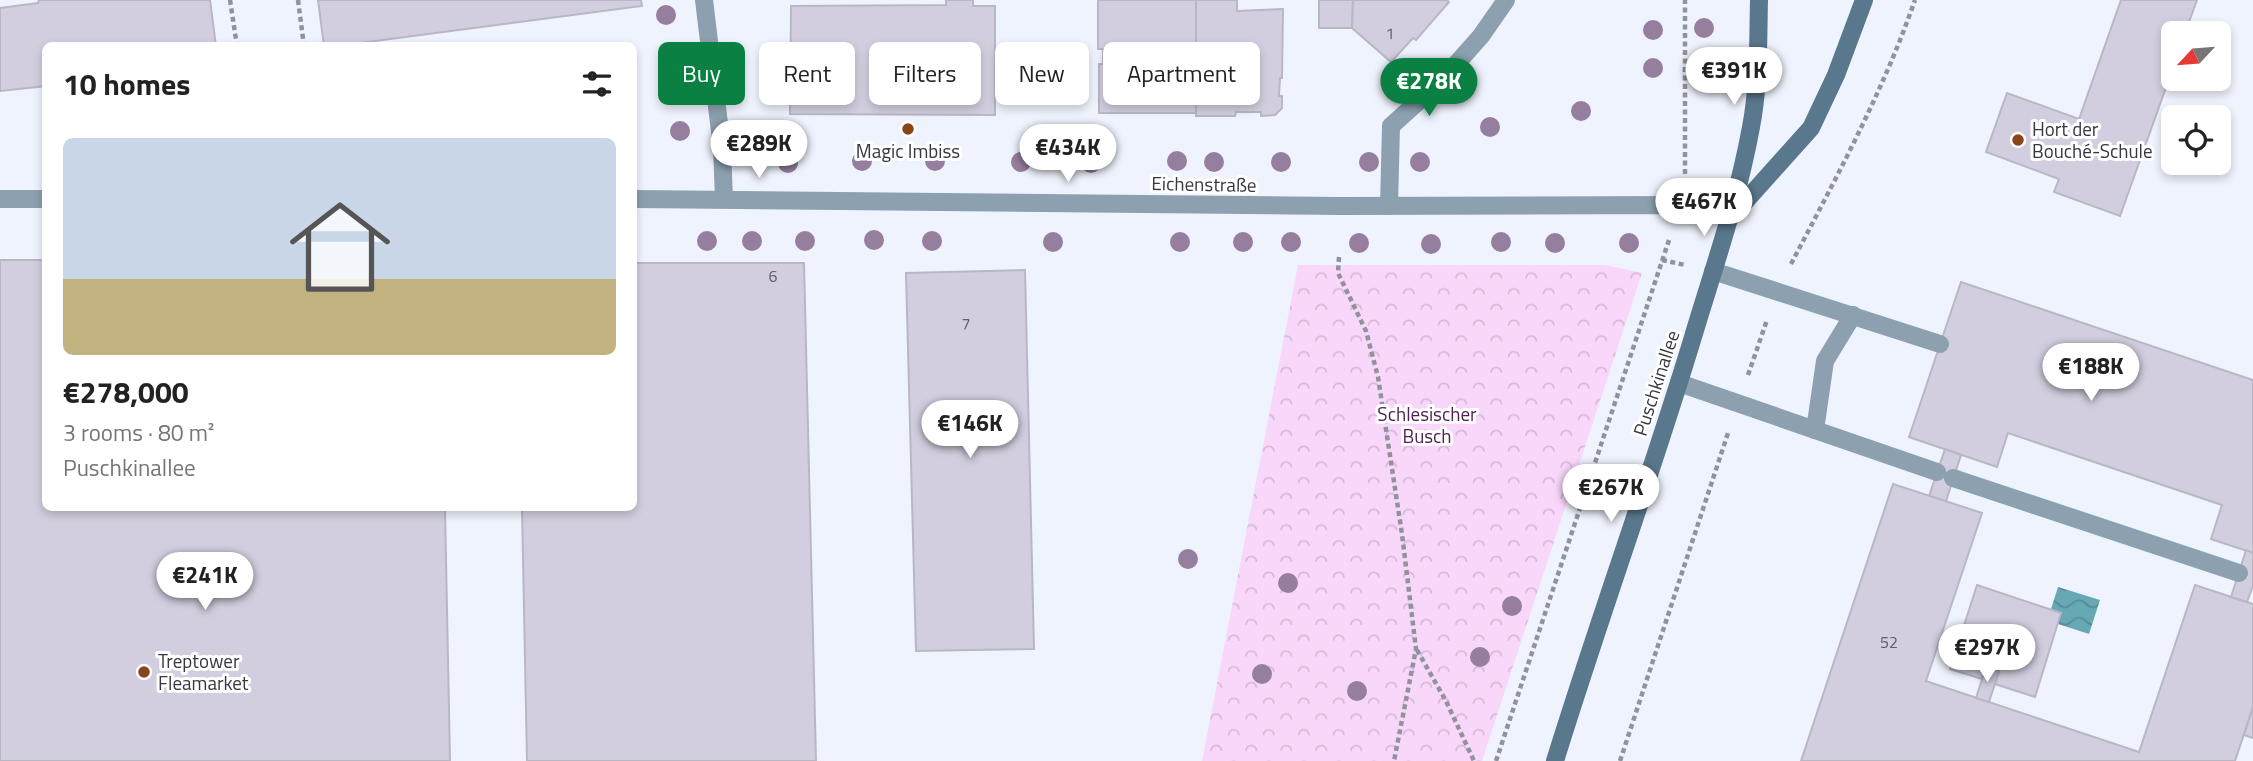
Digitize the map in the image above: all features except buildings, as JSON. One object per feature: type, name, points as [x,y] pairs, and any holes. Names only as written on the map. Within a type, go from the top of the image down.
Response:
[{"type":"main road","name":"Puschkinallee","points":[[1555,761],[1731,217],[1752,125],[1758,62],[1759,0]]},
{"type":"main road","name":"Puschkinallee","points":[[1731,217],[1811,128],[1836,75],[1864,0]]},
{"type":"street","points":[[704,0],[722,148],[724,199]]},
{"type":"street","points":[[1389,206],[1391,126],[1442,80],[1480,36],[1506,0]]},
{"type":"street","points":[[0,199],[42,199]]},
{"type":"street","name":"Eichenstraße","points":[[637,199],[1389,206],[1679,205],[1731,217]]},
{"type":"street","points":[[1713,271],[1940,344]]},
{"type":"street","points":[[1815,430],[1825,361],[1853,315]]},
{"type":"street","points":[[1679,383],[2239,573]]},
{"type":"path","points":[[230,0],[236,42]]},
{"type":"path","points":[[298,0],[303,42]]},
{"type":"path","points":[[1685,0],[1685,151]]},
{"type":"path","points":[[1620,761],[1777,291],[1860,132],[1900,43],[1915,0]]},
{"type":"path","points":[[1339,257],[1338,273],[1366,331],[1378,377],[1416,649],[1394,761]]},
{"type":"path","points":[[1496,761],[1662,260]]},
{"type":"path","points":[[1416,649],[1446,701],[1474,761]]},
{"type":"green space","name":"Schlesischer Busch","points":[[1298,265],[1605,265],[1642,273],[1482,761],[1202,761]]},
{"type":"water","points":[[2058,587],[2100,600],[2089,634],[2058,624],[2061,613],[2051,609]]},
{"type":"place","name":"Magic Imbiss","points":[[908,129]]},
{"type":"place","name":"Hort der Bouché-Schule","points":[[2018,140]]},
{"type":"place","name":"Treptower Fleamarket","points":[[144,672]]}]
